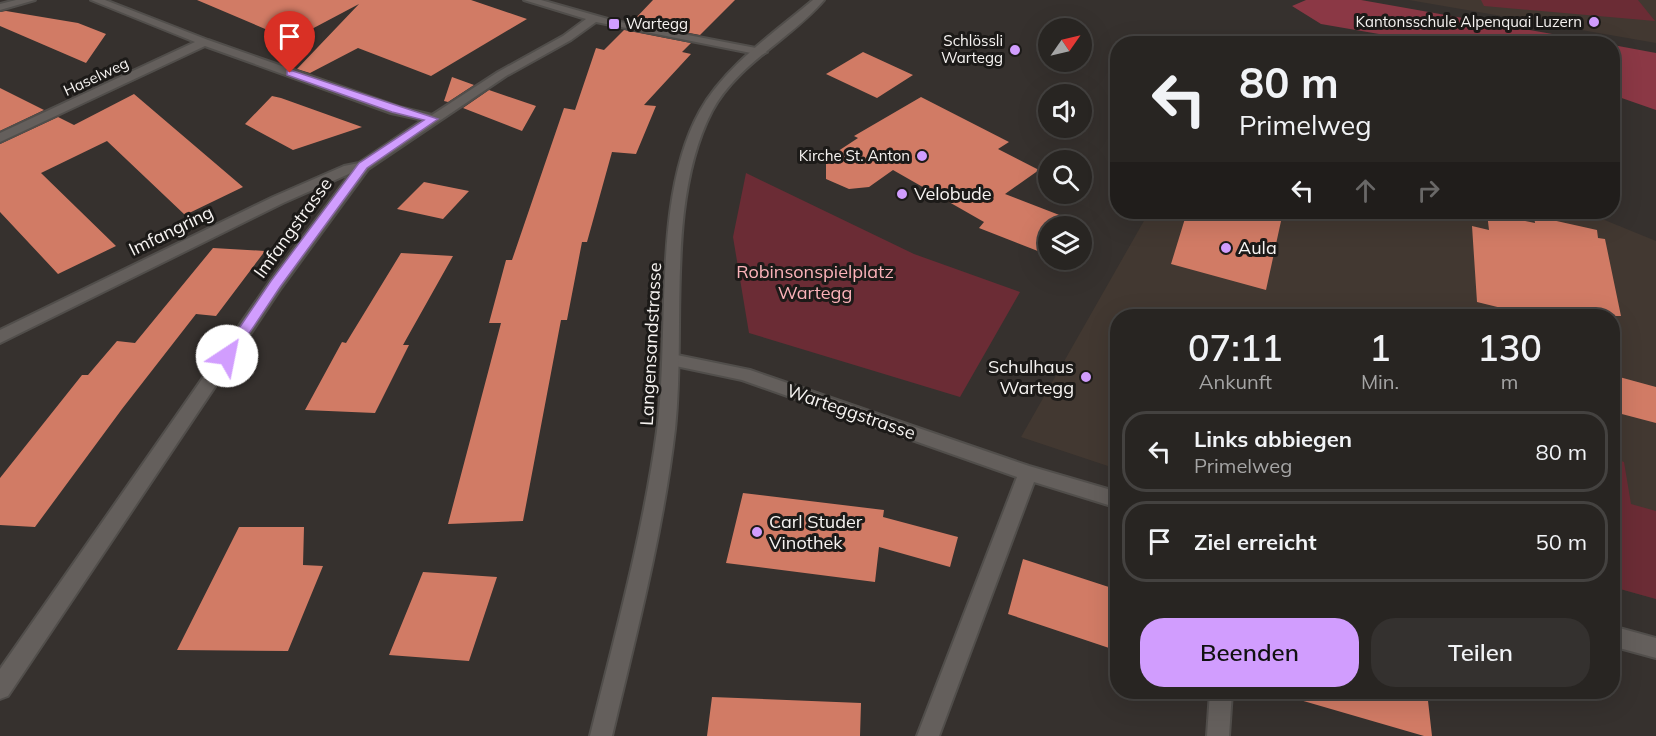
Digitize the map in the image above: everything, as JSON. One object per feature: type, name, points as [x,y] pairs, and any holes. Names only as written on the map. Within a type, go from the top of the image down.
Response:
[{"type":"street","points":[[0,7],[30,0]]},
{"type":"street","points":[[96,0],[204,42],[395,110],[433,119]]},
{"type":"street","points":[[529,0],[593,20],[761,52]]},
{"type":"street","name":"Langensandstrasse","points":[[602,736],[650,538],[666,429],[672,360],[678,213],[690,151],[706,111],[725,86],[819,0]]},
{"type":"street","name":"Imfangstrasse","points":[[0,688],[276,284],[363,166],[502,74],[567,38],[593,20]]},
{"type":"street","name":"Haselweg","points":[[0,138],[204,42]]},
{"type":"street","name":"Imfangring","points":[[0,337],[278,200],[349,169],[363,166]]},
{"type":"street","name":"Warteggstrasse","points":[[672,360],[744,374],[1028,473],[1110,498]]},
{"type":"street","points":[[928,736],[1028,473]]},
{"type":"street","points":[[1620,638],[1656,648]]},
{"type":"street","points":[[1218,736],[1221,699]]},
{"type":"shaded area","points":[[1306,0],[1361,0],[1564,36],[1390,36],[1321,24],[1292,6]]},
{"type":"shaded area","name":"Kantonsschule Alpenquai Luzern","points":[[1409,0],[1656,0],[1656,43]]},
{"type":"shaded area","points":[[1620,46],[1656,53],[1656,110],[1620,97]]},
{"type":"shaded area","name":"Schulhaus Wartegg","points":[[1145,219],[1602,219],[1656,241],[1656,599],[1620,589],[1620,309],[1110,309],[1110,467],[1021,437]]},
{"type":"green space","points":[[1481,0],[1638,0],[1655,21],[1484,6]]},
{"type":"green space","name":"Robinsonspielplatz Wartegg","points":[[746,173],[914,254],[1020,292],[960,397],[749,333],[733,237]]},
{"type":"green space","points":[[1620,461],[1624,462],[1631,504],[1656,511],[1656,599],[1620,589]]},
{"type":"building","points":[[197,0],[471,0],[527,19],[431,76],[358,48],[310,73],[297,69],[359,4],[291,40]]},
{"type":"building","points":[[653,0],[735,0],[700,35],[632,22]]},
{"type":"building","points":[[6,11],[78,23],[106,34],[86,63],[0,26],[0,12]]},
{"type":"building","points":[[624,30],[691,43],[682,52],[691,54],[644,105],[656,106],[636,154],[612,152],[587,242],[582,242],[567,320],[561,320],[523,521],[448,524],[501,323],[489,323],[506,260],[512,260],[564,108],[575,110],[596,48],[604,50]]},
{"type":"building","points":[[863,52],[913,75],[877,98],[826,74]]},
{"type":"building","points":[[452,77],[474,85],[448,102],[444,101]]},
{"type":"building","points":[[0,88],[44,110],[0,131]]},
{"type":"building","points":[[489,90],[536,106],[522,131],[463,108]]},
{"type":"building","points":[[134,94],[243,187],[185,215],[107,141],[41,173],[116,246],[58,274],[0,212],[0,144],[58,117],[74,125]]},
{"type":"building","points":[[272,96],[362,127],[293,150],[245,124]]},
{"type":"building","name":"Kirche St. Anton","points":[[921,97],[1009,142],[998,149],[1038,171],[1005,194],[1062,216],[1038,216],[1038,251],[979,228],[984,222],[893,170],[869,187],[849,189],[826,179],[826,159],[858,138],[854,136]]},
{"type":"building","points":[[424,182],[469,191],[443,219],[397,209]]},
{"type":"building","name":"Aula","points":[[1185,219],[1281,219],[1266,290],[1171,264]]},
{"type":"building","points":[[1488,219],[1516,219],[1535,223],[1534,219],[1548,219],[1597,230],[1598,238],[1605,239],[1620,309],[1506,309],[1477,302],[1472,226],[1489,230]]},
{"type":"building","points":[[213,248],[265,251],[216,316],[196,314],[35,527],[0,525],[0,478],[82,375],[88,375],[117,341],[135,343]]},
{"type":"building","points":[[401,253],[453,256],[403,345],[409,345],[375,413],[305,410],[342,342],[346,343]]},
{"type":"building","points":[[1620,377],[1656,387],[1656,423],[1620,414]]},
{"type":"building","points":[[743,493],[884,510],[883,517],[958,537],[950,567],[879,547],[875,582],[726,563]]},
{"type":"building","points":[[239,527],[304,527],[303,565],[323,566],[288,651],[177,650]]},
{"type":"building","points":[[1023,559],[1110,587],[1110,648],[1008,614]]},
{"type":"building","points":[[423,572],[497,577],[469,661],[389,655]]},
{"type":"building","points":[[712,697],[861,703],[860,736],[707,736]]},
{"type":"building","points":[[1428,699],[1432,736],[1424,736],[1300,700]]},
{"type":"place","name":"Kantonsschule Alpenquai Luzern","points":[[1594,22]]},
{"type":"place","name":"Wartegg","points":[[614,24]]},
{"type":"place","name":"Schlössli Wartegg","points":[[1015,50]]},
{"type":"place","name":"Kirche St. Anton","points":[[922,156]]},
{"type":"place","name":"Velobude","points":[[902,194]]},
{"type":"place","name":"Aula","points":[[1226,248]]},
{"type":"place","name":"Schulhaus Wartegg","points":[[1086,377]]},
{"type":"place","name":"Carl Studer Vinothek","points":[[757,532]]},
{"type":"route","points":[[227,356],[276,284],[363,166],[433,119],[395,110],[290,73]]}]
